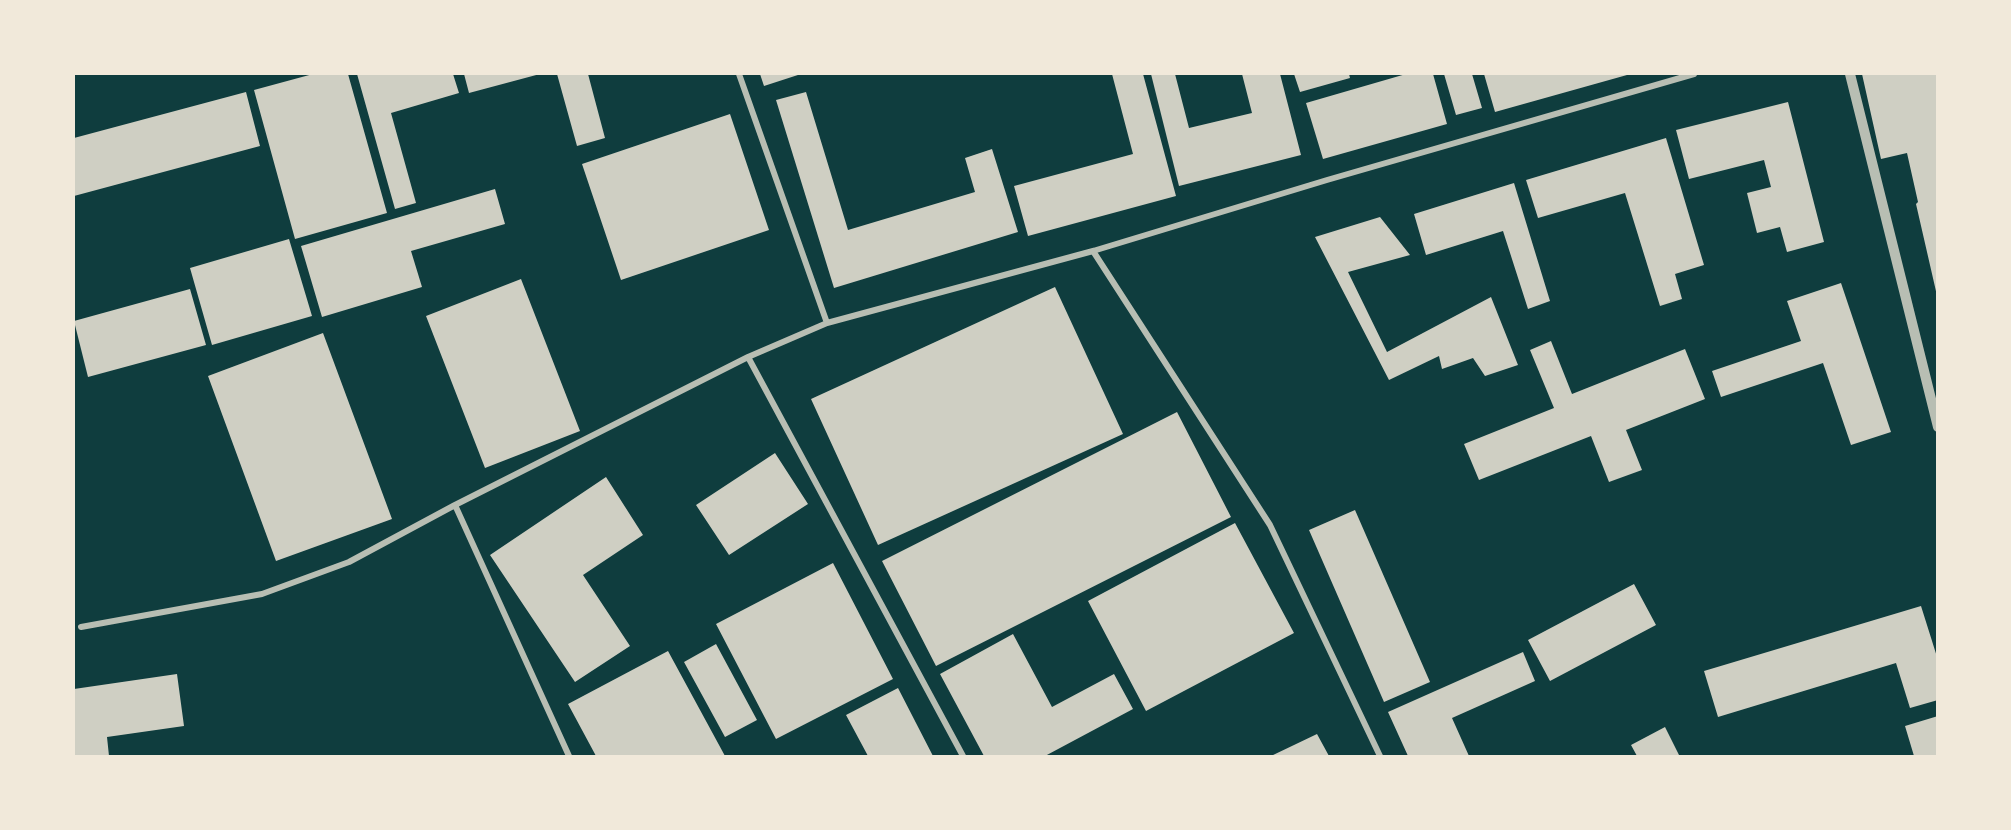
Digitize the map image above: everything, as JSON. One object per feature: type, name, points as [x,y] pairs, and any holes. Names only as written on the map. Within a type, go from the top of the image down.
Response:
[{"type":"street","points":[[739,74],[827,323]]},
{"type":"street","points":[[81,627],[262,594],[349,562],[454,505],[748,357],[827,323],[1093,251],[1327,180],[1694,74]]},
{"type":"street","points":[[1850,74],[1938,427]]},
{"type":"street","points":[[1093,251],[1270,525],[1380,756]]},
{"type":"street","points":[[748,357],[963,756]]},
{"type":"street","points":[[454,505],[569,756]]},
{"type":"building","points":[[313,74],[348,74],[387,213],[295,239],[254,90]]},
{"type":"building","points":[[357,74],[453,74],[459,93],[391,113],[416,203],[395,209]]},
{"type":"building","points":[[464,74],[540,74],[469,93]]},
{"type":"building","points":[[557,74],[588,74],[605,138],[577,146]]},
{"type":"building","points":[[760,74],[801,74],[764,86]]},
{"type":"building","points":[[1112,74],[1143,74],[1176,196],[1028,236],[1014,186],[1133,154]]},
{"type":"building","points":[[1151,74],[1175,74],[1189,128],[1252,113],[1242,74],[1280,74],[1301,155],[1179,186]]},
{"type":"building","points":[[1294,74],[1349,74],[1350,78],[1300,92]]},
{"type":"building","points":[[1406,74],[1433,74],[1447,124],[1323,159],[1306,103]]},
{"type":"building","points":[[1444,74],[1472,74],[1482,108],[1456,115]]},
{"type":"building","points":[[1484,74],[1627,74],[1627,75],[1495,112]]},
{"type":"building","points":[[1862,74],[1938,74],[1938,300],[1907,153],[1881,159]]},
{"type":"building","points":[[246,92],[260,146],[74,196],[74,138]]},
{"type":"building","points":[[806,92],[848,230],[975,192],[965,158],[992,149],[1018,232],[834,288],[776,100]]},
{"type":"building","points":[[1788,102],[1824,242],[1787,252],[1780,227],[1757,233],[1747,193],[1771,187],[1764,160],[1689,179],[1676,130]]},
{"type":"building","points":[[730,114],[769,230],[621,280],[582,164]]},
{"type":"building","points":[[1666,138],[1704,265],[1675,274],[1682,299],[1660,306],[1625,193],[1538,218],[1526,180]]},
{"type":"building","points":[[1514,183],[1550,301],[1528,309],[1503,231],[1426,255],[1414,214]]},
{"type":"building","points":[[495,189],[505,224],[411,251],[422,287],[322,317],[301,246]]},
{"type":"building","points":[[1380,217],[1410,255],[1348,272],[1387,352],[1491,297],[1518,365],[1485,376],[1473,358],[1442,369],[1439,356],[1389,380],[1315,237]]},
{"type":"building","points":[[289,239],[312,316],[212,345],[190,268]]},
{"type":"building","points":[[521,279],[580,431],[485,468],[426,316]]},
{"type":"building","points":[[1841,283],[1891,432],[1851,445],[1823,363],[1721,397],[1712,371],[1801,341],[1787,301]]},
{"type":"building","points":[[1055,287],[1123,434],[878,545],[811,399]]},
{"type":"building","points":[[190,289],[206,345],[88,377],[74,321]]},
{"type":"building","points":[[323,333],[392,519],[276,561],[208,376]]},
{"type":"building","points":[[1551,341],[1572,394],[1685,349],[1705,399],[1626,430],[1642,470],[1609,482],[1591,436],[1479,480],[1464,444],[1554,408],[1530,350]]},
{"type":"building","points":[[1177,412],[1231,517],[936,666],[882,561]]},
{"type":"building","points":[[775,453],[808,504],[729,555],[696,505]]},
{"type":"building","points":[[606,477],[643,535],[583,575],[630,646],[575,682],[490,555]]},
{"type":"building","points":[[1355,510],[1430,682],[1384,702],[1309,530]]},
{"type":"building","points":[[1235,523],[1294,633],[1146,711],[1088,601]]},
{"type":"building","points":[[833,563],[893,679],[776,739],[716,624]]},
{"type":"building","points":[[1634,584],[1656,625],[1550,681],[1528,640]]},
{"type":"building","points":[[1921,606],[1938,660],[1938,700],[1910,708],[1896,663],[1718,717],[1704,671]]},
{"type":"building","points":[[1013,634],[1052,707],[1114,674],[1133,709],[1045,756],[984,756],[940,674]]},
{"type":"building","points":[[716,644],[757,720],[725,737],[684,662]]},
{"type":"building","points":[[668,651],[725,756],[596,756],[568,704]]},
{"type":"building","points":[[1523,652],[1535,681],[1452,718],[1469,756],[1408,756],[1388,712]]},
{"type":"building","points":[[177,674],[184,726],[107,737],[109,756],[74,756],[74,689]]},
{"type":"building","points":[[898,688],[933,756],[868,756],[846,715]]},
{"type":"building","points":[[1938,716],[1938,756],[1914,756],[1905,726]]},
{"type":"building","points":[[1665,727],[1679,755],[1637,756],[1631,745]]},
{"type":"building","points":[[1317,734],[1329,756],[1271,756]]}]
